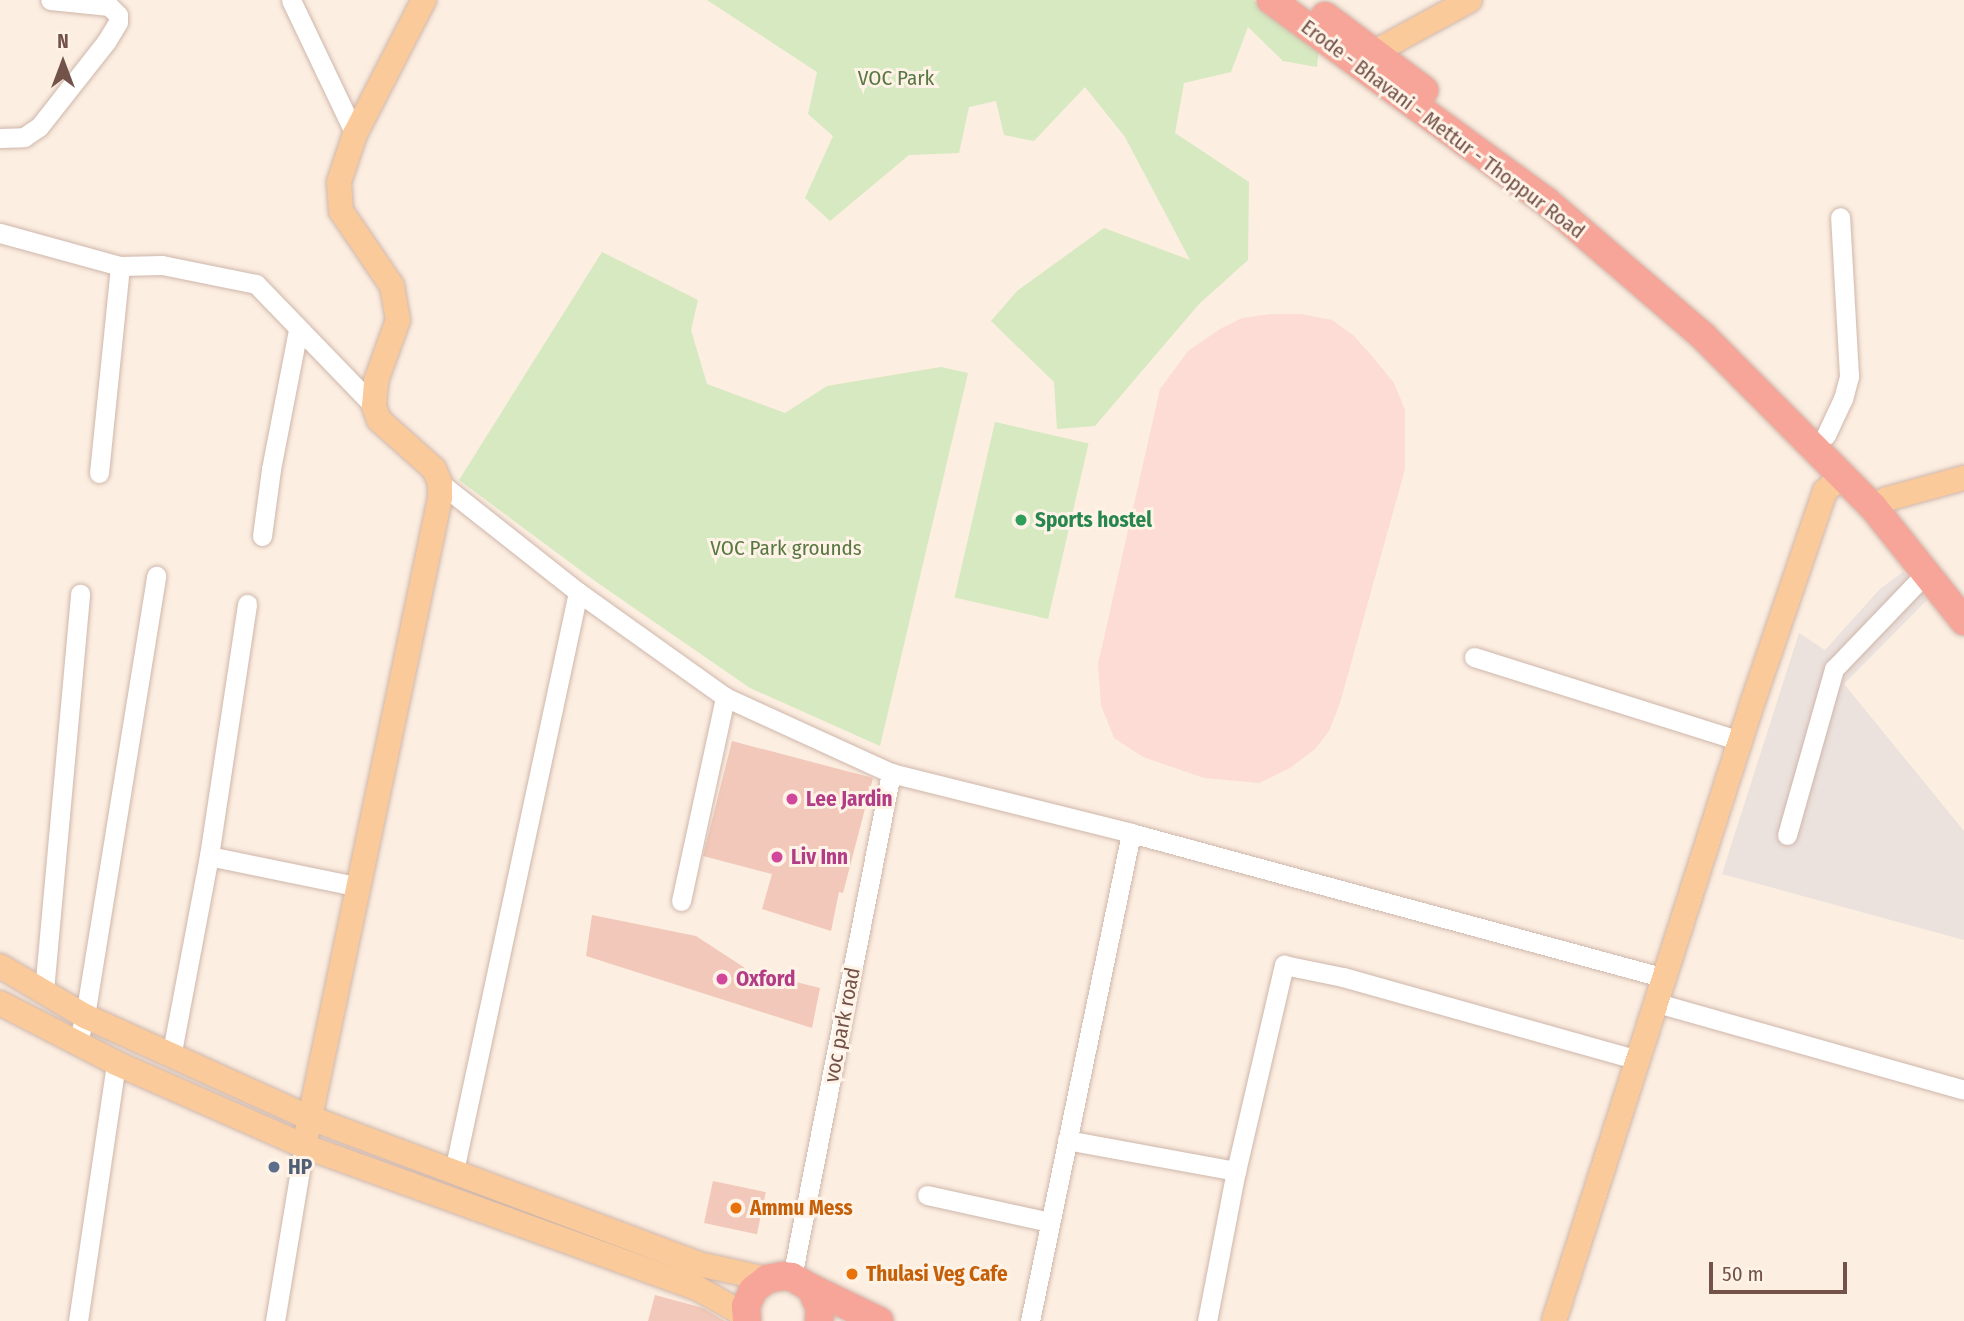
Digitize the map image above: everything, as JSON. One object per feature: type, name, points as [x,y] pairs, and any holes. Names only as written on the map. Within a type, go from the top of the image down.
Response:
[{"type":"highway","name":"Erode - Bhavani - Mettur - Thoppur Road","points":[[1270,0],[1365,57],[1555,191],[1709,320],[1826,435],[1880,503],[1964,597]]},
{"type":"highway","name":"Erode - Bhavani - Mettur - Thoppur Road","points":[[1302,0],[1365,57],[1556,210],[1703,336],[1841,477],[1880,503],[1926,573],[1964,621]]},
{"type":"highway","points":[[746,1318],[748,1298],[790,1282],[879,1321]]},
{"type":"highway","points":[[790,1282],[820,1308],[818,1321]]},
{"type":"main road","points":[[303,1146],[360,887],[440,498],[440,483],[434,469],[379,420],[374,407],[376,380],[398,320],[393,286],[341,211],[339,181],[355,134],[424,0]]},
{"type":"main road","points":[[1365,57],[1469,0]]},
{"type":"main road","points":[[1554,1321],[1740,741],[1825,491],[1841,477]]},
{"type":"main road","points":[[1880,503],[1964,478]]},
{"type":"main road","points":[[0,966],[85,1016],[171,1057],[308,1116],[699,1264],[790,1282]]},
{"type":"main road","points":[[0,1003],[116,1063],[303,1146],[697,1288],[746,1318]]},
{"type":"street","points":[[0,138],[24,136],[39,127],[115,29],[118,15],[109,6],[50,0]]},
{"type":"street","points":[[291,0],[355,134]]},
{"type":"street","points":[[1826,435],[1843,399],[1849,376],[1840,217]]},
{"type":"street","points":[[0,233],[120,266],[162,265],[256,284],[374,407]]},
{"type":"street","points":[[99,473],[120,266]]},
{"type":"street","points":[[262,536],[271,469],[298,330]]},
{"type":"street","points":[[440,483],[578,592],[725,697],[891,773],[1130,834],[1665,978]]},
{"type":"street","points":[[1787,835],[1834,669],[1926,573]]},
{"type":"street","points":[[77,1043],[85,1016],[156,576]]},
{"type":"street","points":[[454,1171],[578,592]]},
{"type":"street","points":[[44,991],[80,594]]},
{"type":"street","points":[[171,1057],[209,856],[247,604]]},
{"type":"street","points":[[1474,657],[1740,741]]},
{"type":"street","points":[[681,901],[725,697]]},
{"type":"street","name":"voc park road","points":[[790,1282],[891,773]]},
{"type":"street","points":[[1030,1321],[1130,834]]},
{"type":"street","points":[[209,856],[360,887]]},
{"type":"street","points":[[1207,1321],[1236,1171],[1284,965],[1343,977],[1639,1060]]},
{"type":"street","points":[[1657,1003],[1964,1090]]},
{"type":"street","points":[[78,1321],[116,1063]]},
{"type":"street","points":[[1067,1140],[1236,1171]]},
{"type":"street","points":[[275,1321],[303,1146]]},
{"type":"street","points":[[927,1195],[1050,1222]]},
{"type":"shaded area","points":[[1301,314],[1332,320],[1354,336],[1372,356],[1394,383],[1405,410],[1405,469],[1340,703],[1329,731],[1315,749],[1290,768],[1259,783],[1204,778],[1143,757],[1114,738],[1101,705],[1098,664],[1160,389],[1188,351],[1220,329],[1242,318]]},
{"type":"shaded area","points":[[1903,572],[1927,600],[1844,684],[1964,831],[1964,940],[1722,874],[1799,633],[1825,650],[1880,589]]},
{"type":"green space","name":"VOC Park","points":[[707,0],[1253,0],[1319,47],[1317,67],[1283,61],[1248,27],[1231,72],[1184,83],[1175,133],[1249,182],[1248,260],[1199,304],[1095,426],[1057,429],[1054,382],[991,321],[1017,291],[1104,228],[1190,260],[1125,137],[1085,87],[1034,141],[1004,135],[996,101],[969,107],[959,153],[909,155],[830,221],[805,198],[833,136],[808,114],[817,72]]},
{"type":"green space","name":"VOC Park grounds","points":[[602,252],[698,300],[691,330],[707,384],[785,413],[827,386],[941,367],[968,373],[880,746],[750,688],[595,581],[459,480]]},
{"type":"green space","name":"Sports hostel","points":[[995,422],[1089,444],[1048,619],[955,597]]},
{"type":"building","points":[[732,741],[873,778],[843,893],[839,892],[831,931],[762,909],[772,874],[703,856]]},
{"type":"building","name":"Oxford","points":[[592,915],[696,936],[748,970],[820,988],[812,1028],[586,956]]},
{"type":"building","name":"Ammu Mess","points":[[713,1181],[766,1192],[757,1234],[704,1223]]},
{"type":"building","points":[[655,1295],[703,1308],[725,1321],[648,1321]]},
{"type":"place","name":"Sports hostel","points":[[1021,520]]},
{"type":"place","name":"Lee Jardin","points":[[792,799]]},
{"type":"place","name":"Liv Inn","points":[[777,857]]},
{"type":"place","name":"Oxford","points":[[722,979]]},
{"type":"place","name":"HP","points":[[274,1167]]},
{"type":"place","name":"Ammu Mess","points":[[736,1208]]},
{"type":"place","name":"Thulasi Veg Cafe","points":[[852,1274]]}]
